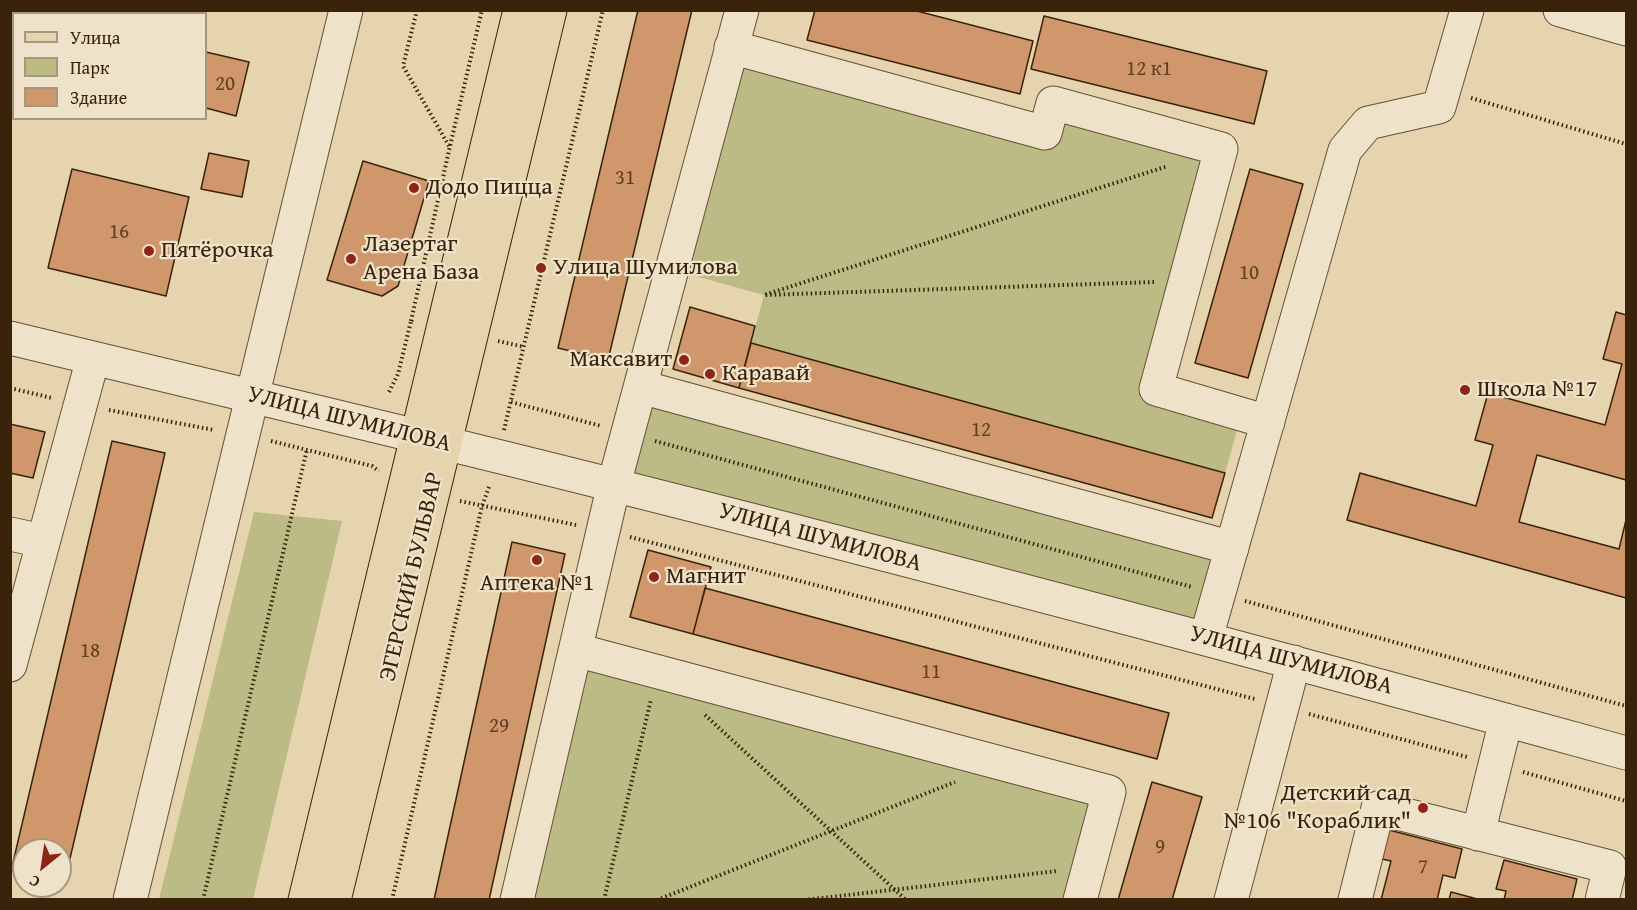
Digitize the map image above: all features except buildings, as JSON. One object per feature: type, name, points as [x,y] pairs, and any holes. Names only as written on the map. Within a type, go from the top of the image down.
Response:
[{"type":"main road","name":"ЭГЕРСКИЙ БУЛЬВАР","points":[[334,900],[418,560],[430,440],[520,10]]},
{"type":"main road","name":"ЭГЕРСКИЙ БУЛЬВАР","points":[[305,900],[550,10]]},
{"type":"street","points":[[130,900],[346,10]]},
{"type":"street","points":[[517,900],[614,484],[742,10]]},
{"type":"street","points":[[1206,638],[1345,150],[1368,123],[1439,107],[1467,10]]},
{"type":"street","points":[[1560,10],[1626,29]]},
{"type":"street","points":[[731,47],[1045,133],[1053,104],[1221,149],[1156,389],[1268,422]]},
{"type":"street","name":"УЛИЦА ШУМИЛОВА","points":[[10,338],[614,484],[1206,638],[1626,753]]},
{"type":"street","points":[[10,665],[93,358]]},
{"type":"street","points":[[641,387],[1232,548]]},
{"type":"street","points":[[10,534],[43,542]]},
{"type":"street","points":[[576,650],[1109,792],[1080,900]]},
{"type":"street","points":[[1231,900],[1294,662]]},
{"type":"street","points":[[1478,834],[1506,720]]},
{"type":"street","points":[[1355,900],[1378,808],[1610,867],[1602,900]]},
{"type":"path","points":[[417,10],[403,66],[450,146]]},
{"type":"path","points":[[411,321],[482,10]]},
{"type":"path","points":[[503,437],[603,10]]},
{"type":"path","points":[[1444,90],[1626,144]]},
{"type":"path","points":[[1176,164],[764,295],[1185,281]]},
{"type":"path","points":[[496,340],[524,347]]},
{"type":"path","points":[[10,388],[307,449],[372,466],[386,477]]},
{"type":"path","points":[[511,402],[1626,706]]},
{"type":"path","points":[[203,900],[307,449]]},
{"type":"path","points":[[392,900],[483,506],[492,478]]},
{"type":"path","points":[[454,499],[603,530],[1282,706],[1626,801]]},
{"type":"path","points":[[604,900],[658,672]]},
{"type":"path","points":[[701,712],[906,900]]},
{"type":"path","points":[[657,900],[959,780]]},
{"type":"path","points":[[804,900],[1089,867]]},
{"type":"green space","points":[[731,47],[1045,133],[1053,103],[1221,149],[1156,389],[1242,413],[1225,473],[751,343],[764,295],[670,269]]},
{"type":"green space","points":[[641,387],[1218,544],[1192,634],[614,484]]},
{"type":"green space","points":[[254,512],[342,521],[253,899],[159,899]]},
{"type":"green space","points":[[576,650],[1109,792],[1081,899],[517,900]]},
{"type":"place","name":"Додо Пицца","points":[[414,188]]},
{"type":"place","name":"Пятёрочка","points":[[149,251]]},
{"type":"place","name":"Лазертаг Арена База","points":[[351,259]]},
{"type":"place","name":"Улица Шумилова","points":[[541,268]]},
{"type":"place","name":"Максавит","points":[[684,360]]},
{"type":"place","name":"Каравай","points":[[710,374]]},
{"type":"place","name":"Школа №17","points":[[1465,390]]},
{"type":"place","name":"Аптека №1","points":[[537,560]]},
{"type":"place","name":"Магнит","points":[[654,577]]},
{"type":"place","name":"Детский сад №106 \"Кораблик\"","points":[[1423,808]]}]
